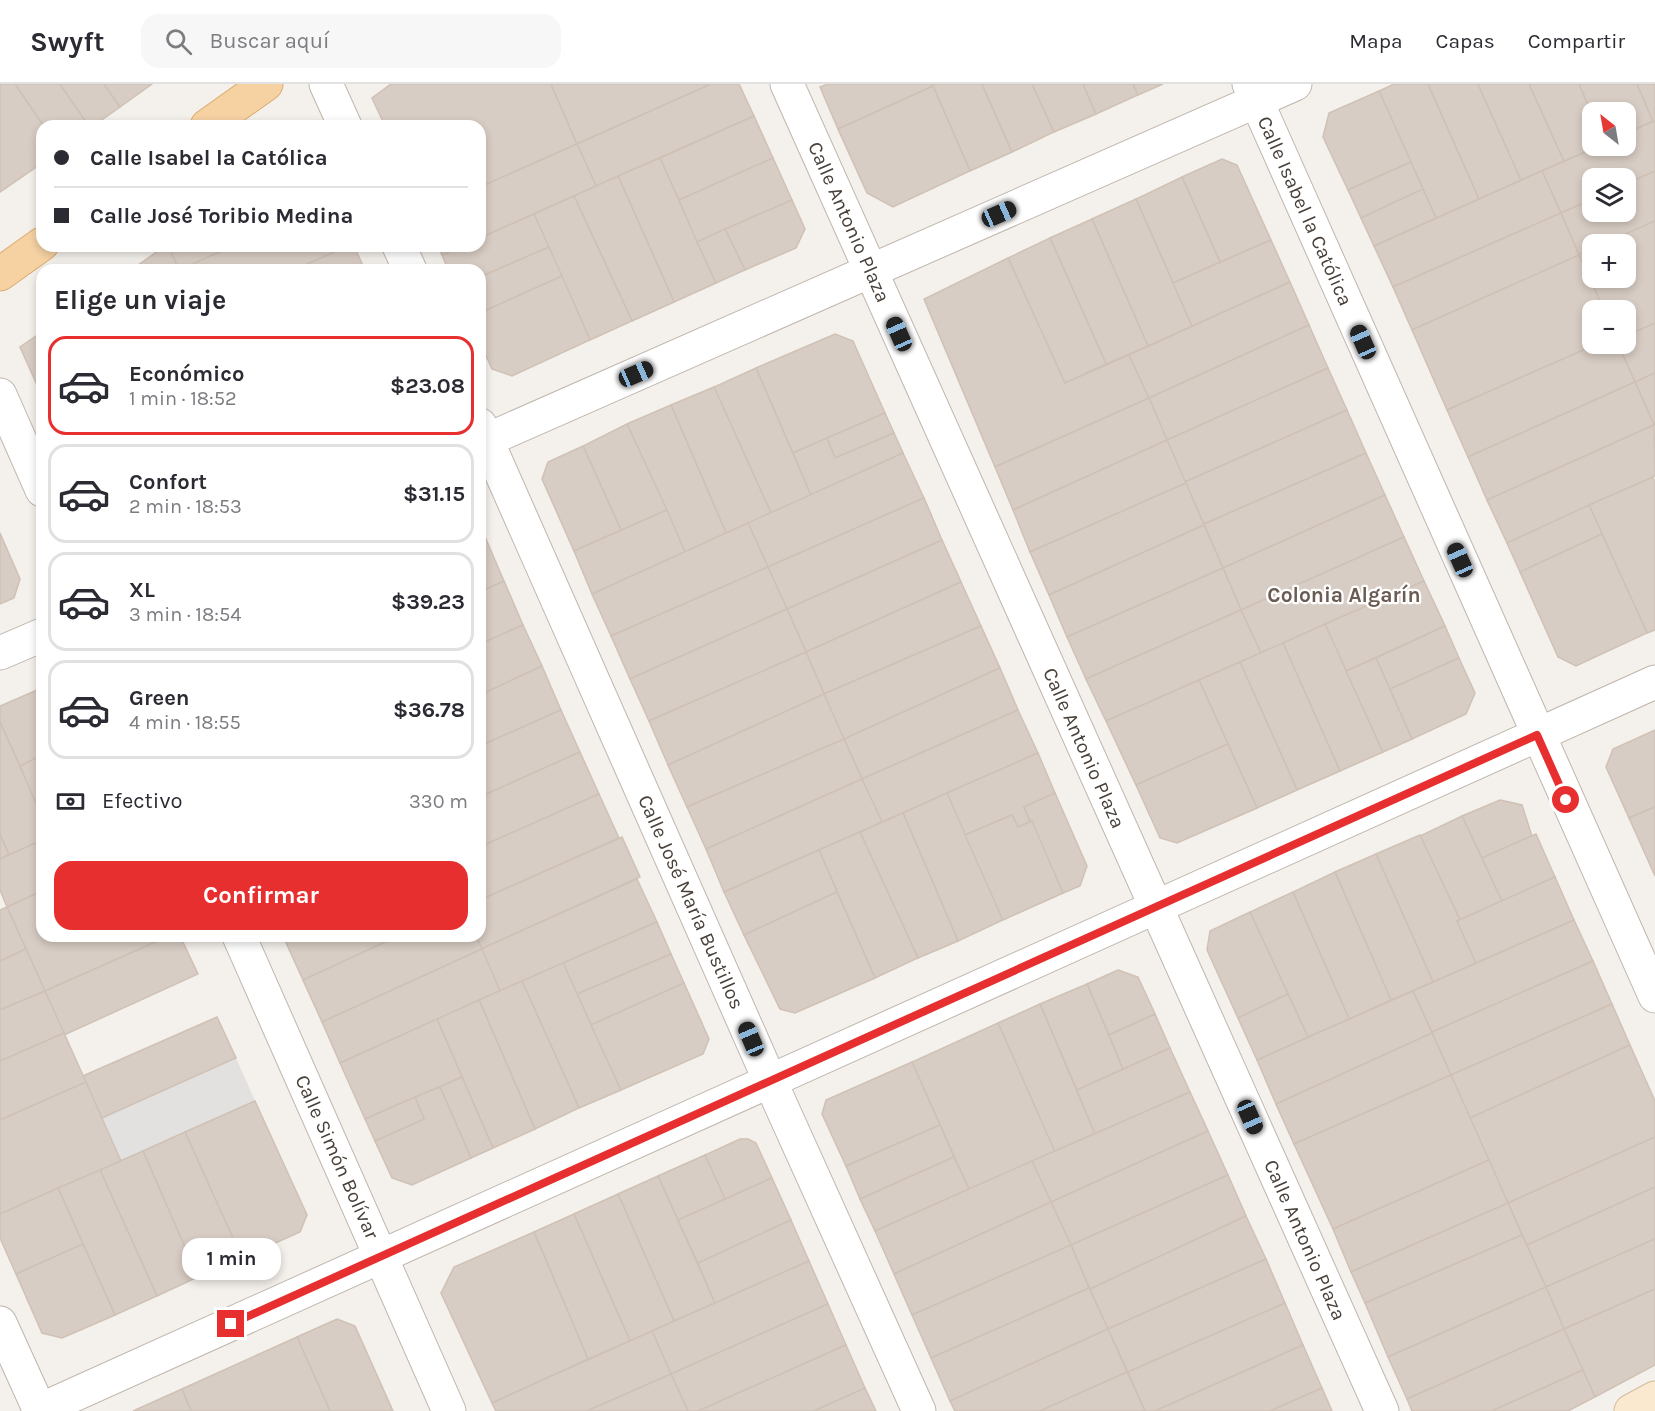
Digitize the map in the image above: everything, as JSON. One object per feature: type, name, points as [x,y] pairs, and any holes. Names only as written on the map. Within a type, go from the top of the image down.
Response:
[{"type":"main road","points":[[215,120],[266,84]]},
{"type":"main road","points":[[0,274],[36,248]]},
{"type":"main road","points":[[1631,1411],[1655,1398]]},
{"type":"street","points":[[326,84],[342,120]]},
{"type":"street","name":"Calle Antonio Plaza","points":[[787,84],[1382,1411]]},
{"type":"street","points":[[486,434],[871,271],[1253,92],[1295,84]]},
{"type":"street","name":"Calle Isabel la Católica","points":[[1253,92],[1655,996]]},
{"type":"street","points":[[0,395],[36,476]]},
{"type":"street","name":"Calle José María Bustillos","points":[[486,445],[920,1411]]},
{"type":"street","points":[[0,654],[36,638]]},
{"type":"street","points":[[0,1323],[39,1411],[1655,682]]},
{"type":"street","name":"Calle Simón Bolívar","points":[[242,942],[449,1411]]},
{"type":"shaded area","points":[[236,1058],[255,1101],[121,1161],[102,1118]]},
{"type":"building","points":[[0,84],[15,84],[40,120],[36,120],[36,167],[0,192]]},
{"type":"building","points":[[15,84],[60,84],[85,120],[40,120]]},
{"type":"building","points":[[60,84],[104,84],[120,107],[102,120],[85,120]]},
{"type":"building","points":[[104,84],[152,84],[120,107]]},
{"type":"building","points":[[391,84],[551,84],[577,144],[486,184],[486,120],[382,120],[372,98]]},
{"type":"building","points":[[551,84],[711,84],[577,144]]},
{"type":"building","points":[[711,84],[739,84],[754,116],[596,186],[577,144]]},
{"type":"building","points":[[828,84],[932,84],[933,86],[838,129],[820,87]]},
{"type":"building","points":[[932,84],[982,84],[1012,152],[970,171]]},
{"type":"building","points":[[982,84],[1032,84],[1054,132],[1012,152]]},
{"type":"building","points":[[1032,84],[1083,84],[1096,114],[1054,132]]},
{"type":"building","points":[[1083,84],[1133,84],[1138,95],[1096,114]]},
{"type":"building","points":[[1133,84],[1163,84],[1138,95]]},
{"type":"building","points":[[1394,84],[1428,84],[1479,199],[1436,218],[1379,91]]},
{"type":"building","points":[[1428,84],[1478,84],[1521,180],[1479,199]]},
{"type":"building","points":[[1478,84],[1529,84],[1564,161],[1521,180]]},
{"type":"building","points":[[1529,84],[1579,84],[1587,102],[1582,102],[1582,153],[1564,161]]},
{"type":"building","points":[[1579,84],[1637,84],[1653,121],[1636,129],[1636,102],[1587,102]]},
{"type":"building","points":[[1637,84],[1655,84],[1655,121],[1653,121]]},
{"type":"building","points":[[933,86],[970,171],[893,207],[867,193],[838,129]]},
{"type":"building","points":[[1379,91],[1411,162],[1348,190],[1323,137],[1329,113]]},
{"type":"building","points":[[754,116],[773,158],[679,200],[660,158]]},
{"type":"building","points":[[1655,121],[1655,171],[1636,180],[1636,168],[1582,168],[1582,204],[1561,213],[1542,171],[1582,153],[1582,156],[1636,156],[1636,129]]},
{"type":"building","points":[[577,144],[596,186],[486,235],[486,184]]},
{"type":"building","points":[[660,158],[716,283],[674,302],[618,176]]},
{"type":"building","points":[[773,158],[792,200],[697,242],[679,200]]},
{"type":"building","points":[[1222,159],[1237,165],[1271,240],[1220,262],[1182,177]]},
{"type":"building","points":[[1411,162],[1423,189],[1361,218],[1348,190]]},
{"type":"building","points":[[1542,171],[1561,213],[1393,287],[1374,246]]},
{"type":"building","points":[[1655,171],[1655,221],[1626,234],[1582,234],[1582,254],[1579,255],[1561,213],[1582,204],[1582,222],[1636,222],[1636,180]]},
{"type":"building","points":[[618,176],[674,302],[632,321],[574,196]]},
{"type":"building","points":[[1182,177],[1220,262],[1173,283],[1136,199]]},
{"type":"building","points":[[1423,189],[1436,218],[1374,246],[1361,218]]},
{"type":"building","points":[[574,196],[632,321],[590,340],[534,214]]},
{"type":"building","points":[[1136,199],[1192,326],[1148,346],[1092,219]]},
{"type":"building","points":[[792,200],[805,229],[796,248],[745,270],[725,229]]},
{"type":"building","points":[[1561,213],[1579,255],[1412,330],[1393,287]]},
{"type":"building","points":[[534,214],[549,247],[486,274],[486,264],[446,264],[442,255],[449,252],[486,252],[486,235]]},
{"type":"building","points":[[1092,219],[1148,346],[1106,364],[1050,238]]},
{"type":"building","points":[[1655,221],[1655,323],[1636,332],[1636,300],[1599,300],[1594,288],[1636,288],[1636,234],[1626,234]]},
{"type":"building","points":[[725,229],[745,270],[716,283],[697,242]]},
{"type":"building","points":[[1050,238],[1106,364],[1065,383],[1008,258]]},
{"type":"building","points":[[1271,240],[1290,282],[1192,326],[1173,283]]},
{"type":"building","points":[[549,247],[562,276],[486,310],[486,274]]},
{"type":"building","points":[[156,252],[172,252],[176,264],[140,264]]},
{"type":"building","points":[[172,252],[220,252],[192,264],[176,264]]},
{"type":"building","points":[[220,252],[334,252],[308,264],[192,264]]},
{"type":"building","points":[[334,252],[357,252],[362,264],[308,264]]},
{"type":"building","points":[[1579,255],[1582,262],[1582,288],[1594,288],[1599,300],[1582,300],[1582,351],[1447,410],[1412,330]]},
{"type":"building","points":[[1008,258],[1065,383],[1129,355],[1149,398],[995,467],[924,299]]},
{"type":"building","points":[[562,276],[590,340],[512,376],[492,369],[486,356],[486,310]]},
{"type":"building","points":[[1290,282],[1309,325],[1149,398],[1129,355]]},
{"type":"building","points":[[1655,323],[1655,373],[1635,382],[1622,354],[1636,354],[1636,332]]},
{"type":"building","points":[[1309,325],[1328,368],[1167,440],[1149,398]]},
{"type":"building","points":[[835,334],[853,341],[885,413],[793,453],[756,368]]},
{"type":"building","points":[[36,336],[36,383],[20,347]]},
{"type":"building","points":[[1582,351],[1582,354],[1622,354],[1635,382],[1468,457],[1447,410]]},
{"type":"building","points":[[756,368],[811,495],[771,513],[714,387]]},
{"type":"building","points":[[1328,368],[1347,410],[1185,482],[1167,440]]},
{"type":"building","points":[[1655,373],[1655,425],[1654,425],[1635,382]]},
{"type":"building","points":[[1635,382],[1654,425],[1487,500],[1468,457]]},
{"type":"building","points":[[714,387],[771,513],[726,533],[671,405]]},
{"type":"building","points":[[1149,398],[1167,440],[1013,510],[995,467]]},
{"type":"building","points":[[671,405],[726,533],[685,552],[627,424]]},
{"type":"building","points":[[1347,410],[1366,453],[1204,524],[1185,482]]},
{"type":"building","points":[[885,413],[894,433],[835,458],[827,438]]},
{"type":"building","points":[[627,424],[667,510],[621,530],[583,446]]},
{"type":"building","points":[[1654,425],[1655,476],[1507,543],[1487,500]]},
{"type":"building","points":[[894,433],[903,453],[811,495],[793,453],[827,438],[835,458]]},
{"type":"building","points":[[1167,440],[1186,483],[1030,552],[1013,510]]},
{"type":"building","points":[[583,446],[621,530],[574,551],[542,479],[548,462]]},
{"type":"building","points":[[903,453],[924,498],[768,567],[748,523]]},
{"type":"building","points":[[1366,453],[1385,495],[1223,568],[1204,524]]},
{"type":"building","points":[[1653,477],[1655,483],[1655,630],[1647,633],[1589,505]]},
{"type":"building","points":[[1186,483],[1204,525],[1049,595],[1030,552]]},
{"type":"building","points":[[1385,495],[1404,537],[1241,610],[1223,568]]},
{"type":"building","points":[[924,498],[942,540],[787,609],[768,567]]},
{"type":"building","points":[[1589,505],[1602,534],[1520,572],[1507,543]]},
{"type":"building","points":[[667,510],[685,552],[592,594],[574,551]]},
{"type":"building","points":[[748,523],[768,567],[611,636],[592,594]]},
{"type":"building","points":[[1204,525],[1223,568],[1067,637],[1049,595]]},
{"type":"building","points":[[0,533],[20,579],[14,598],[0,604]]},
{"type":"building","points":[[1602,534],[1647,633],[1576,666],[1558,657],[1520,572]]},
{"type":"building","points":[[1404,537],[1424,581],[1261,653],[1241,610]]},
{"type":"building","points":[[486,539],[504,581],[486,589]]},
{"type":"building","points":[[942,540],[961,582],[806,652],[787,609]]},
{"type":"building","points":[[768,567],[787,609],[630,679],[611,636]]},
{"type":"building","points":[[1223,568],[1241,610],[1086,679],[1067,637]]},
{"type":"building","points":[[504,581],[523,625],[486,641],[486,589]]},
{"type":"building","points":[[1424,581],[1445,626],[1346,671],[1325,624]]},
{"type":"building","points":[[961,582],[981,626],[824,694],[806,652]]},
{"type":"building","points":[[787,609],[806,652],[649,721],[630,679]]},
{"type":"building","points":[[1241,610],[1261,653],[1106,721],[1086,679]]},
{"type":"building","points":[[1325,624],[1383,752],[1340,771],[1283,643]]},
{"type":"building","points":[[523,625],[542,666],[486,692],[486,641]]},
{"type":"building","points":[[981,626],[1000,668],[844,739],[824,694]]},
{"type":"building","points":[[1445,626],[1459,658],[1390,689],[1376,658]]},
{"type":"building","points":[[1283,643],[1340,771],[1297,790],[1240,662]]},
{"type":"building","points":[[806,652],[824,694],[668,765],[649,721]]},
{"type":"building","points":[[1376,658],[1412,739],[1383,752],[1346,671]]},
{"type":"building","points":[[1459,658],[1475,693],[1466,714],[1412,739],[1390,689]]},
{"type":"building","points":[[1240,662],[1297,790],[1257,808],[1199,680]]},
{"type":"building","points":[[542,666],[561,710],[486,743],[486,692]]},
{"type":"building","points":[[1000,668],[1018,710],[862,779],[844,739]]},
{"type":"building","points":[[1199,680],[1228,744],[1136,785],[1106,721]]},
{"type":"building","points":[[36,691],[36,758],[20,766],[0,722],[0,706]]},
{"type":"building","points":[[824,694],[844,739],[687,807],[668,765]]},
{"type":"building","points":[[561,710],[580,752],[486,794],[486,743]]},
{"type":"building","points":[[1018,710],[1038,753],[882,822],[862,779]]},
{"type":"building","points":[[0,722],[36,803],[36,843],[9,855],[0,834]]},
{"type":"building","points":[[1655,730],[1655,807],[1629,818],[1606,767],[1613,749]]},
{"type":"building","points":[[844,739],[862,779],[706,849],[687,807]]},
{"type":"building","points":[[1228,744],[1257,808],[1177,843],[1160,838],[1136,785]]},
{"type":"building","points":[[580,752],[599,794],[486,844],[486,794]]},
{"type":"building","points":[[1038,753],[1055,793],[1024,807],[1030,822],[1018,827],[1012,815],[965,835],[947,793]]},
{"type":"building","points":[[36,758],[35,801],[20,766]]},
{"type":"building","points":[[862,779],[882,822],[724,892],[706,849]]},
{"type":"building","points":[[947,793],[1003,920],[958,941],[903,813]]},
{"type":"building","points":[[1055,793],[1087,866],[1080,886],[1063,893],[1024,807]]},
{"type":"building","points":[[599,794],[619,838],[486,897],[486,844]]},
{"type":"building","points":[[1500,800],[1522,805],[1532,836],[1482,858],[1462,816]]},
{"type":"building","points":[[1655,807],[1655,876],[1629,818]]},
{"type":"building","points":[[903,813],[958,941],[918,958],[860,832]]},
{"type":"building","points":[[1012,815],[1018,827],[1032,821],[1063,893],[1003,920],[965,835]]},
{"type":"building","points":[[1462,816],[1502,901],[1460,920],[1420,836]]},
{"type":"building","points":[[860,832],[918,958],[875,978],[819,850]]},
{"type":"building","points":[[0,834],[9,855],[0,859]]},
{"type":"building","points":[[1536,834],[1555,877],[1502,901],[1482,858]]},
{"type":"building","points":[[1420,835],[1460,920],[1457,921],[1476,963],[1433,982],[1376,854]]},
{"type":"building","points":[[622,837],[640,877],[481,949],[478,942],[486,942],[486,897]]},
{"type":"building","points":[[36,843],[36,894],[7,907],[0,890],[0,859]]},
{"type":"building","points":[[819,850],[837,892],[744,935],[724,892]]},
{"type":"building","points":[[1376,854],[1433,982],[1391,1000],[1335,872]]},
{"type":"building","points":[[1335,872],[1391,1000],[1349,1019],[1293,892]]},
{"type":"building","points":[[1555,877],[1574,920],[1476,963],[1457,921]]},
{"type":"building","points":[[637,879],[657,922],[500,991],[481,949]]},
{"type":"building","points":[[837,892],[875,978],[795,1013],[780,1009],[744,935]]},
{"type":"building","points":[[1293,892],[1349,1019],[1308,1037],[1250,912]]},
{"type":"building","points":[[36,894],[36,942],[155,942],[45,991],[7,907]]},
{"type":"building","points":[[7,907],[26,949],[0,961],[0,910]]},
{"type":"building","points":[[1250,912],[1288,994],[1238,1018],[1207,950],[1210,931]]},
{"type":"building","points":[[1574,920],[1593,961],[1432,1032],[1413,991]]},
{"type":"building","points":[[657,922],[671,954],[577,994],[563,963]]},
{"type":"building","points":[[155,942],[183,942],[198,974],[64,1035],[45,991]]},
{"type":"building","points":[[286,942],[385,942],[303,980]]},
{"type":"building","points":[[385,942],[479,942],[482,949],[322,1022],[303,980]]},
{"type":"building","points":[[26,949],[45,991],[0,1010],[0,961]]},
{"type":"building","points":[[482,949],[500,991],[340,1063],[322,1022]]},
{"type":"building","points":[[671,954],[684,983],[591,1025],[577,994]]},
{"type":"building","points":[[1593,961],[1612,1004],[1451,1075],[1432,1032]]},
{"type":"building","points":[[563,963],[621,1090],[579,1108],[522,981]]},
{"type":"building","points":[[1118,970],[1138,977],[1155,1014],[1109,1035],[1087,984]]},
{"type":"building","points":[[522,981],[579,1108],[535,1129],[479,1000]]},
{"type":"building","points":[[684,983],[709,1039],[703,1054],[621,1090],[591,1025]]},
{"type":"building","points":[[1087,984],[1123,1069],[1077,1090],[1040,1004]]},
{"type":"building","points":[[45,991],[64,1033],[0,1061],[0,1010]]},
{"type":"building","points":[[1413,991],[1432,1033],[1276,1104],[1257,1060]]},
{"type":"building","points":[[1288,994],[1308,1037],[1257,1060],[1238,1018]]},
{"type":"building","points":[[479,1000],[535,1129],[493,1148],[437,1019]]},
{"type":"building","points":[[1040,1004],[1095,1134],[1055,1152],[998,1023]]},
{"type":"building","points":[[1612,1004],[1630,1045],[1470,1118],[1451,1075]]},
{"type":"building","points":[[1155,1014],[1170,1048],[1123,1069],[1109,1035]]},
{"type":"building","points":[[217,1017],[236,1058],[102,1118],[83,1076]]},
{"type":"building","points":[[437,1019],[462,1077],[365,1119],[340,1063]]},
{"type":"building","points":[[998,1023],[1055,1152],[969,1189],[912,1062]]},
{"type":"building","points":[[64,1033],[86,1082],[0,1120],[0,1061]]},
{"type":"building","points":[[1432,1033],[1451,1075],[1294,1144],[1276,1104]]},
{"type":"building","points":[[1630,1045],[1655,1101],[1655,1137],[1508,1203],[1470,1118]]},
{"type":"building","points":[[1170,1048],[1190,1092],[1095,1134],[1077,1090]]},
{"type":"building","points":[[912,1062],[940,1125],[846,1166],[822,1114],[826,1100]]},
{"type":"building","points":[[1451,1075],[1489,1160],[1333,1229],[1294,1144]]},
{"type":"building","points":[[462,1077],[493,1148],[471,1158],[440,1087]]},
{"type":"building","points":[[86,1082],[121,1161],[0,1214],[0,1120]]},
{"type":"building","points":[[440,1087],[471,1158],[412,1185],[392,1178],[375,1141],[424,1119],[415,1097]]},
{"type":"building","points":[[1190,1092],[1208,1131],[1051,1202],[1032,1161]]},
{"type":"building","points":[[415,1097],[424,1119],[375,1141],[365,1119]]},
{"type":"building","points":[[255,1101],[307,1215],[300,1232],[242,1258],[185,1132]]},
{"type":"building","points":[[940,1125],[954,1157],[860,1199],[846,1166]]},
{"type":"building","points":[[1208,1131],[1228,1175],[1071,1245],[1051,1202]]},
{"type":"building","points":[[185,1132],[242,1258],[198,1277],[143,1151]]},
{"type":"building","points":[[1655,1137],[1655,1187],[1527,1245],[1508,1203]]},
{"type":"building","points":[[740,1139],[748,1139],[756,1143],[772,1178],[725,1199],[705,1155]]},
{"type":"building","points":[[143,1151],[198,1277],[157,1296],[100,1170]]},
{"type":"building","points":[[705,1155],[725,1199],[678,1220],[658,1176]]},
{"type":"building","points":[[954,1157],[969,1189],[875,1231],[860,1199]]},
{"type":"building","points":[[1489,1160],[1508,1203],[1351,1272],[1333,1229]]},
{"type":"building","points":[[1032,1161],[1051,1202],[894,1274],[875,1231]]},
{"type":"building","points":[[100,1170],[157,1296],[115,1315],[58,1188]]},
{"type":"building","points":[[1228,1175],[1246,1216],[1090,1289],[1071,1245]]},
{"type":"building","points":[[658,1176],[715,1303],[674,1321],[618,1194]]},
{"type":"building","points":[[772,1178],[791,1220],[698,1263],[678,1220]]},
{"type":"building","points":[[1655,1187],[1655,1239],[1546,1287],[1527,1245]]},
{"type":"building","points":[[58,1188],[83,1244],[16,1274],[0,1238],[0,1214]]},
{"type":"building","points":[[618,1194],[674,1321],[630,1341],[574,1214]]},
{"type":"building","points":[[1051,1202],[1071,1245],[912,1315],[894,1274]]},
{"type":"building","points":[[1508,1203],[1522,1235],[1365,1303],[1351,1272]]},
{"type":"building","points":[[574,1214],[630,1341],[588,1359],[534,1232]]},
{"type":"building","points":[[1246,1216],[1266,1259],[1108,1329],[1090,1289]]},
{"type":"building","points":[[791,1220],[809,1261],[715,1303],[698,1263]]},
{"type":"building","points":[[534,1232],[588,1359],[492,1403],[441,1293],[454,1267]]},
{"type":"building","points":[[1522,1235],[1546,1287],[1388,1357],[1365,1303]]},
{"type":"building","points":[[1655,1239],[1655,1289],[1564,1329],[1546,1287]]},
{"type":"building","points":[[83,1244],[115,1315],[62,1338],[42,1333],[16,1274]]},
{"type":"building","points":[[1071,1245],[1089,1288],[931,1358],[912,1315]]},
{"type":"building","points":[[1266,1259],[1285,1303],[1128,1372],[1108,1329]]},
{"type":"building","points":[[809,1261],[828,1304],[671,1374],[652,1331]]},
{"type":"building","points":[[1546,1287],[1564,1329],[1407,1399],[1388,1357]]},
{"type":"building","points":[[1089,1288],[1108,1329],[950,1401],[931,1358]]},
{"type":"building","points":[[1655,1289],[1655,1365],[1595,1397],[1564,1329]]},
{"type":"building","points":[[1285,1303],[1303,1345],[1155,1411],[1145,1411],[1128,1372]]},
{"type":"building","points":[[828,1304],[846,1345],[698,1411],[688,1411],[671,1374]]},
{"type":"building","points":[[337,1319],[355,1326],[393,1411],[330,1411],[297,1337]]},
{"type":"building","points":[[1108,1329],[1127,1372],[1040,1411],[955,1411],[950,1401]]},
{"type":"building","points":[[1564,1329],[1583,1370],[1492,1411],[1412,1411],[1407,1399]]},
{"type":"building","points":[[652,1331],[671,1374],[587,1411],[496,1411],[492,1403]]},
{"type":"building","points":[[297,1337],[330,1411],[191,1411],[182,1389]]},
{"type":"building","points":[[846,1345],[865,1388],[814,1411],[698,1411]]},
{"type":"building","points":[[1303,1345],[1322,1388],[1270,1411],[1155,1411]]},
{"type":"building","points":[[1583,1370],[1595,1397],[1568,1411],[1492,1411]]},
{"type":"building","points":[[1127,1372],[1145,1411],[1040,1411]]},
{"type":"building","points":[[671,1374],[688,1411],[587,1411]]},
{"type":"building","points":[[865,1388],[876,1411],[814,1411]]},
{"type":"building","points":[[1322,1388],[1332,1411],[1270,1411]]},
{"type":"building","points":[[182,1389],[191,1411],[133,1411]]},
{"type":"district","name":"Colonia Algarín","points":[[1344,595]]},
{"type":"route","points":[[231,1324],[1537,735],[1566,800]]}]
